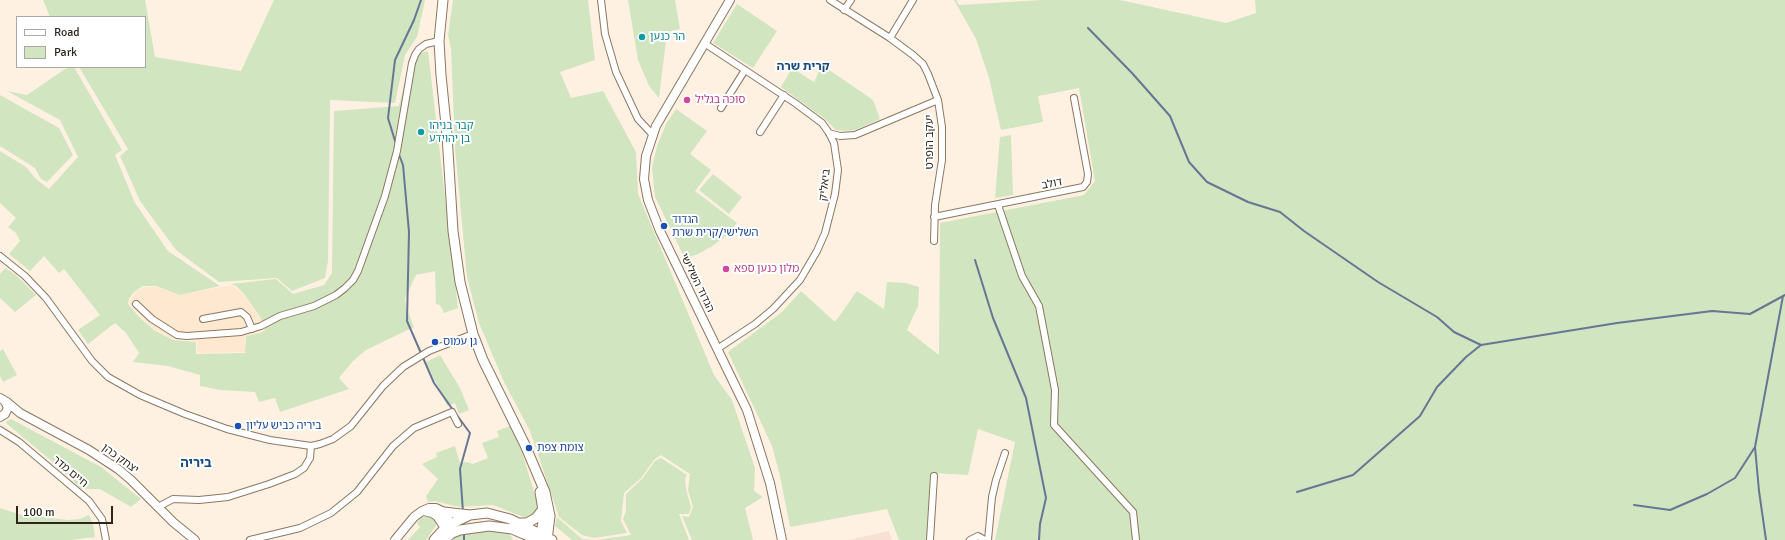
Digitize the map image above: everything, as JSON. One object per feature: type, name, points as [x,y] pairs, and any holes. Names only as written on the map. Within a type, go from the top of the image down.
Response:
[{"type":"main road","points":[[443,0],[439,41],[441,75],[447,135],[453,231],[460,282],[473,334],[486,366],[525,445],[549,504],[550,516],[543,539]]},
{"type":"main road","points":[[540,481],[539,490],[544,516],[543,539]]},
{"type":"main road","points":[[444,512],[470,515],[487,513],[520,523],[527,523],[536,518],[543,509]]},
{"type":"main road","points":[[434,540],[449,528],[470,515]]},
{"type":"main road","points":[[520,523],[543,539]]},
{"type":"main road","points":[[449,528],[479,526],[503,527],[543,539]]},
{"type":"main road","points":[[503,527],[517,540]]},
{"type":"main road","points":[[444,540],[449,528]]},
{"type":"street","points":[[601,0],[605,34],[616,72],[638,119],[653,134]]},
{"type":"street","name":"הגדוד השלישי","points":[[730,0],[664,110],[653,134],[646,156],[644,179],[651,212],[690,295],[741,396],[755,432],[773,496],[782,540]]},
{"type":"street","name":"יעקב הופרט","points":[[830,0],[890,38],[923,64],[928,74],[938,100],[942,127],[942,160],[934,217],[934,241]]},
{"type":"street","points":[[844,10],[850,0]]},
{"type":"street","points":[[890,38],[913,0]]},
{"type":"street","points":[[136,304],[152,319],[177,335],[187,336],[233,333],[252,329],[280,316],[314,306],[336,295],[353,280],[358,271],[385,196],[397,151],[412,63],[419,49],[431,42],[439,41]]},
{"type":"street","name":"ביאליק","points":[[704,43],[784,95],[822,123],[829,133],[836,154],[838,170],[831,212],[825,233],[817,251],[800,280],[778,305],[755,324],[717,349]]},
{"type":"street","points":[[721,108],[745,70]]},
{"type":"street","points":[[760,132],[784,95]]},
{"type":"street","name":"דולב","points":[[934,217],[1083,187],[1087,182],[1087,164],[1074,98]]},
{"type":"street","points":[[829,133],[840,136],[855,135],[938,100]]},
{"type":"street","points":[[998,205],[1022,276],[1039,306],[1055,390],[1054,425],[1133,512],[1136,540]]},
{"type":"street","points":[[0,256],[39,290],[60,314],[96,365],[119,384],[166,407],[227,429],[270,440],[311,446],[327,442],[346,431],[389,379],[411,361],[435,349],[473,334]]},
{"type":"street","points":[[203,319],[241,312],[247,317],[252,329]]},
{"type":"street","points":[[1,423],[8,410],[2,399]]},
{"type":"street","name":"יצחק כהן","points":[[2,399],[20,413],[104,459],[131,480],[158,507],[195,540]]},
{"type":"street","points":[[250,540],[300,528],[331,512],[357,492],[393,446],[414,428],[452,412],[458,424]]},
{"type":"street","points":[[1,423],[20,413]]},
{"type":"street","name":"חיים מדר","points":[[1,423],[18,442],[89,501],[102,519],[106,540]]},
{"type":"street","points":[[158,507],[173,499],[199,500],[242,494],[295,474],[304,468],[310,458],[311,446]]},
{"type":"street","points":[[970,540],[978,536],[986,540],[992,497],[1005,453]]},
{"type":"street","points":[[930,540],[934,476]]},
{"type":"street","points":[[395,540],[422,511],[429,508],[436,508],[444,512],[449,528]]},
{"type":"street","points":[[422,511],[432,513],[437,516],[449,528]]},
{"type":"shaded area","points":[[231,285],[244,295],[259,317],[264,329],[260,332],[245,336],[245,352],[197,353],[197,341],[173,339],[154,329],[129,303],[135,293],[144,287],[156,287],[180,295]]},
{"type":"shaded area","points":[[889,531],[892,540],[849,540]]},
{"type":"green space","points":[[43,0],[145,0],[155,57],[241,71],[274,0],[425,0],[417,37],[405,55],[395,103],[330,100],[328,261],[325,278],[292,291],[277,278],[219,282],[176,250],[140,201],[120,156],[128,149],[80,68],[146,68],[146,16],[50,16]]},
{"type":"green space","points":[[453,0],[588,0],[595,60],[560,72],[571,98],[603,91],[636,152],[638,194],[714,375],[732,400],[755,468],[754,491],[763,497],[745,508],[753,540],[692,540],[682,516],[689,517],[693,507],[688,490],[690,474],[661,455],[654,460],[641,478],[624,493],[621,521],[627,533],[594,538],[582,535],[559,517],[530,431],[504,382],[479,323],[467,277],[455,148],[451,48],[448,35]]},
{"type":"green space","points":[[628,0],[675,0],[680,29],[667,32],[659,98],[649,86],[638,60]]},
{"type":"green space","points":[[954,0],[956,0],[959,5],[1042,0],[1120,0],[1226,23],[1256,13],[1255,0],[1785,0],[1785,540],[995,540],[1015,442],[978,429],[968,475],[933,473],[929,540],[899,540],[887,509],[790,527],[780,476],[772,446],[728,352],[782,312],[801,291],[835,322],[857,291],[884,309],[887,282],[906,283],[919,287],[918,306],[907,330],[939,355],[940,223],[1084,195],[1095,181],[1079,88],[1038,96],[1043,122],[1001,130],[989,78],[976,39]]},
{"type":"green space","points":[[737,4],[777,31],[753,68],[713,43]]},
{"type":"green space","points":[[428,51],[458,308],[444,313],[440,305],[436,304],[435,271],[416,275],[405,298],[406,307],[414,327],[366,350],[353,361],[339,378],[349,389],[280,412],[275,398],[259,402],[255,392],[220,390],[200,386],[200,375],[168,366],[133,362],[139,353],[126,333],[115,323],[88,344],[78,330],[100,315],[64,269],[59,273],[44,256],[30,271],[9,254],[20,241],[16,233],[8,227],[16,218],[0,203],[0,151],[26,167],[36,179],[49,189],[78,157],[60,120],[7,91],[27,95],[67,68],[75,68],[122,150],[115,155],[135,203],[168,251],[220,286],[180,295],[156,286],[143,286],[134,292],[129,299],[128,304],[140,318],[154,330],[173,340],[196,342],[196,354],[245,353],[246,336],[260,333],[265,330],[260,317],[244,294],[236,286],[231,284],[276,279],[293,294],[324,285],[332,273],[334,111],[399,106],[411,56]]},
{"type":"green space","points":[[822,65],[873,100],[880,119],[855,130],[836,130],[825,119],[781,87],[792,68],[814,82]]},
{"type":"green space","points":[[0,95],[59,128],[73,155],[47,182],[41,179],[35,168],[0,146]]},
{"type":"green space","points":[[676,109],[707,131],[690,154],[711,170],[695,191],[737,223],[727,235],[714,245],[685,259],[655,197],[652,168],[657,146],[666,124]]},
{"type":"green space","points":[[1011,135],[1013,195],[995,198],[1000,137]]},
{"type":"green space","points":[[713,174],[742,197],[729,214],[699,190]]},
{"type":"green space","points":[[5,268],[16,275],[36,295],[15,312],[0,298],[0,274]]},
{"type":"green space","points":[[3,349],[17,375],[3,382],[0,376],[0,351]]},
{"type":"green space","points":[[440,355],[460,388],[469,410],[459,414],[455,403],[447,406],[426,362]]},
{"type":"green space","points":[[11,419],[101,467],[141,499],[131,507],[100,489],[81,489],[59,467],[7,424],[6,422]]},
{"type":"green space","points":[[510,426],[522,452],[538,505],[538,508],[532,516],[526,518],[493,505],[459,507],[435,501],[428,502],[426,496],[438,479],[422,464],[437,457],[436,453],[455,446],[460,463],[467,462],[473,464],[488,458],[482,443],[499,437],[497,431]]},
{"type":"green space","points":[[661,458],[687,475],[685,479],[686,489],[691,507],[689,514],[679,514],[689,540],[596,540],[631,535],[623,519],[626,511],[626,494],[642,479],[655,461]]},
{"type":"green space","points":[[0,508],[22,515],[68,520],[80,519],[89,515],[93,524],[95,537],[71,540],[0,540]]},
{"type":"green space","points":[[430,516],[437,520],[437,524],[426,540],[408,540],[420,527],[417,523],[421,517]]},
{"type":"green space","points":[[557,517],[582,539],[596,540],[572,540],[555,526]]},
{"type":"green space","points":[[470,529],[503,529],[511,536],[513,540],[451,540]]},
{"type":"waterway","points":[[396,144],[388,118],[395,60],[414,20],[421,0]]},
{"type":"waterway","points":[[1088,28],[1132,73],[1170,116],[1189,162],[1207,182],[1248,202],[1280,212],[1304,231],[1378,282],[1437,317],[1454,332],[1481,345],[1617,323],[1712,311],[1750,314],[1785,295]]},
{"type":"waterway","points":[[398,152],[403,165],[409,232],[407,321],[434,383],[453,410]]},
{"type":"waterway","points":[[975,260],[993,318],[1026,398],[1046,498],[1040,524],[1039,540]]},
{"type":"waterway","points":[[1766,540],[1755,447],[1783,296]]},
{"type":"waterway","points":[[1297,492],[1353,475],[1420,416],[1437,387],[1466,357],[1481,345]]},
{"type":"waterway","points":[[456,414],[470,433],[460,469],[463,512]]},
{"type":"waterway","points":[[1634,505],[1670,510],[1707,494],[1735,478],[1755,447]]},
{"type":"waterway","points":[[464,532],[464,540]]},
{"type":"place","name":"הר כנען","points":[[642,37]]},
{"type":"place","name":"סוכה בגליל","points":[[687,100]]},
{"type":"place","name":"קבר בניהו בן יהוידע","points":[[421,132]]},
{"type":"place","name":"הגדוד השלישי/קרית שרת","points":[[664,226]]},
{"type":"place","name":"מלון כנען ספא","points":[[726,269]]},
{"type":"place","name":"גן עמוס","points":[[435,342]]},
{"type":"place","name":"ביריה כביש עליון","points":[[238,426]]},
{"type":"place","name":"צומת צפת","points":[[529,448]]},
{"type":"district","name":"קרית שרה","points":[[803,67]]},
{"type":"district","name":"ביריה","points":[[196,464]]}]
